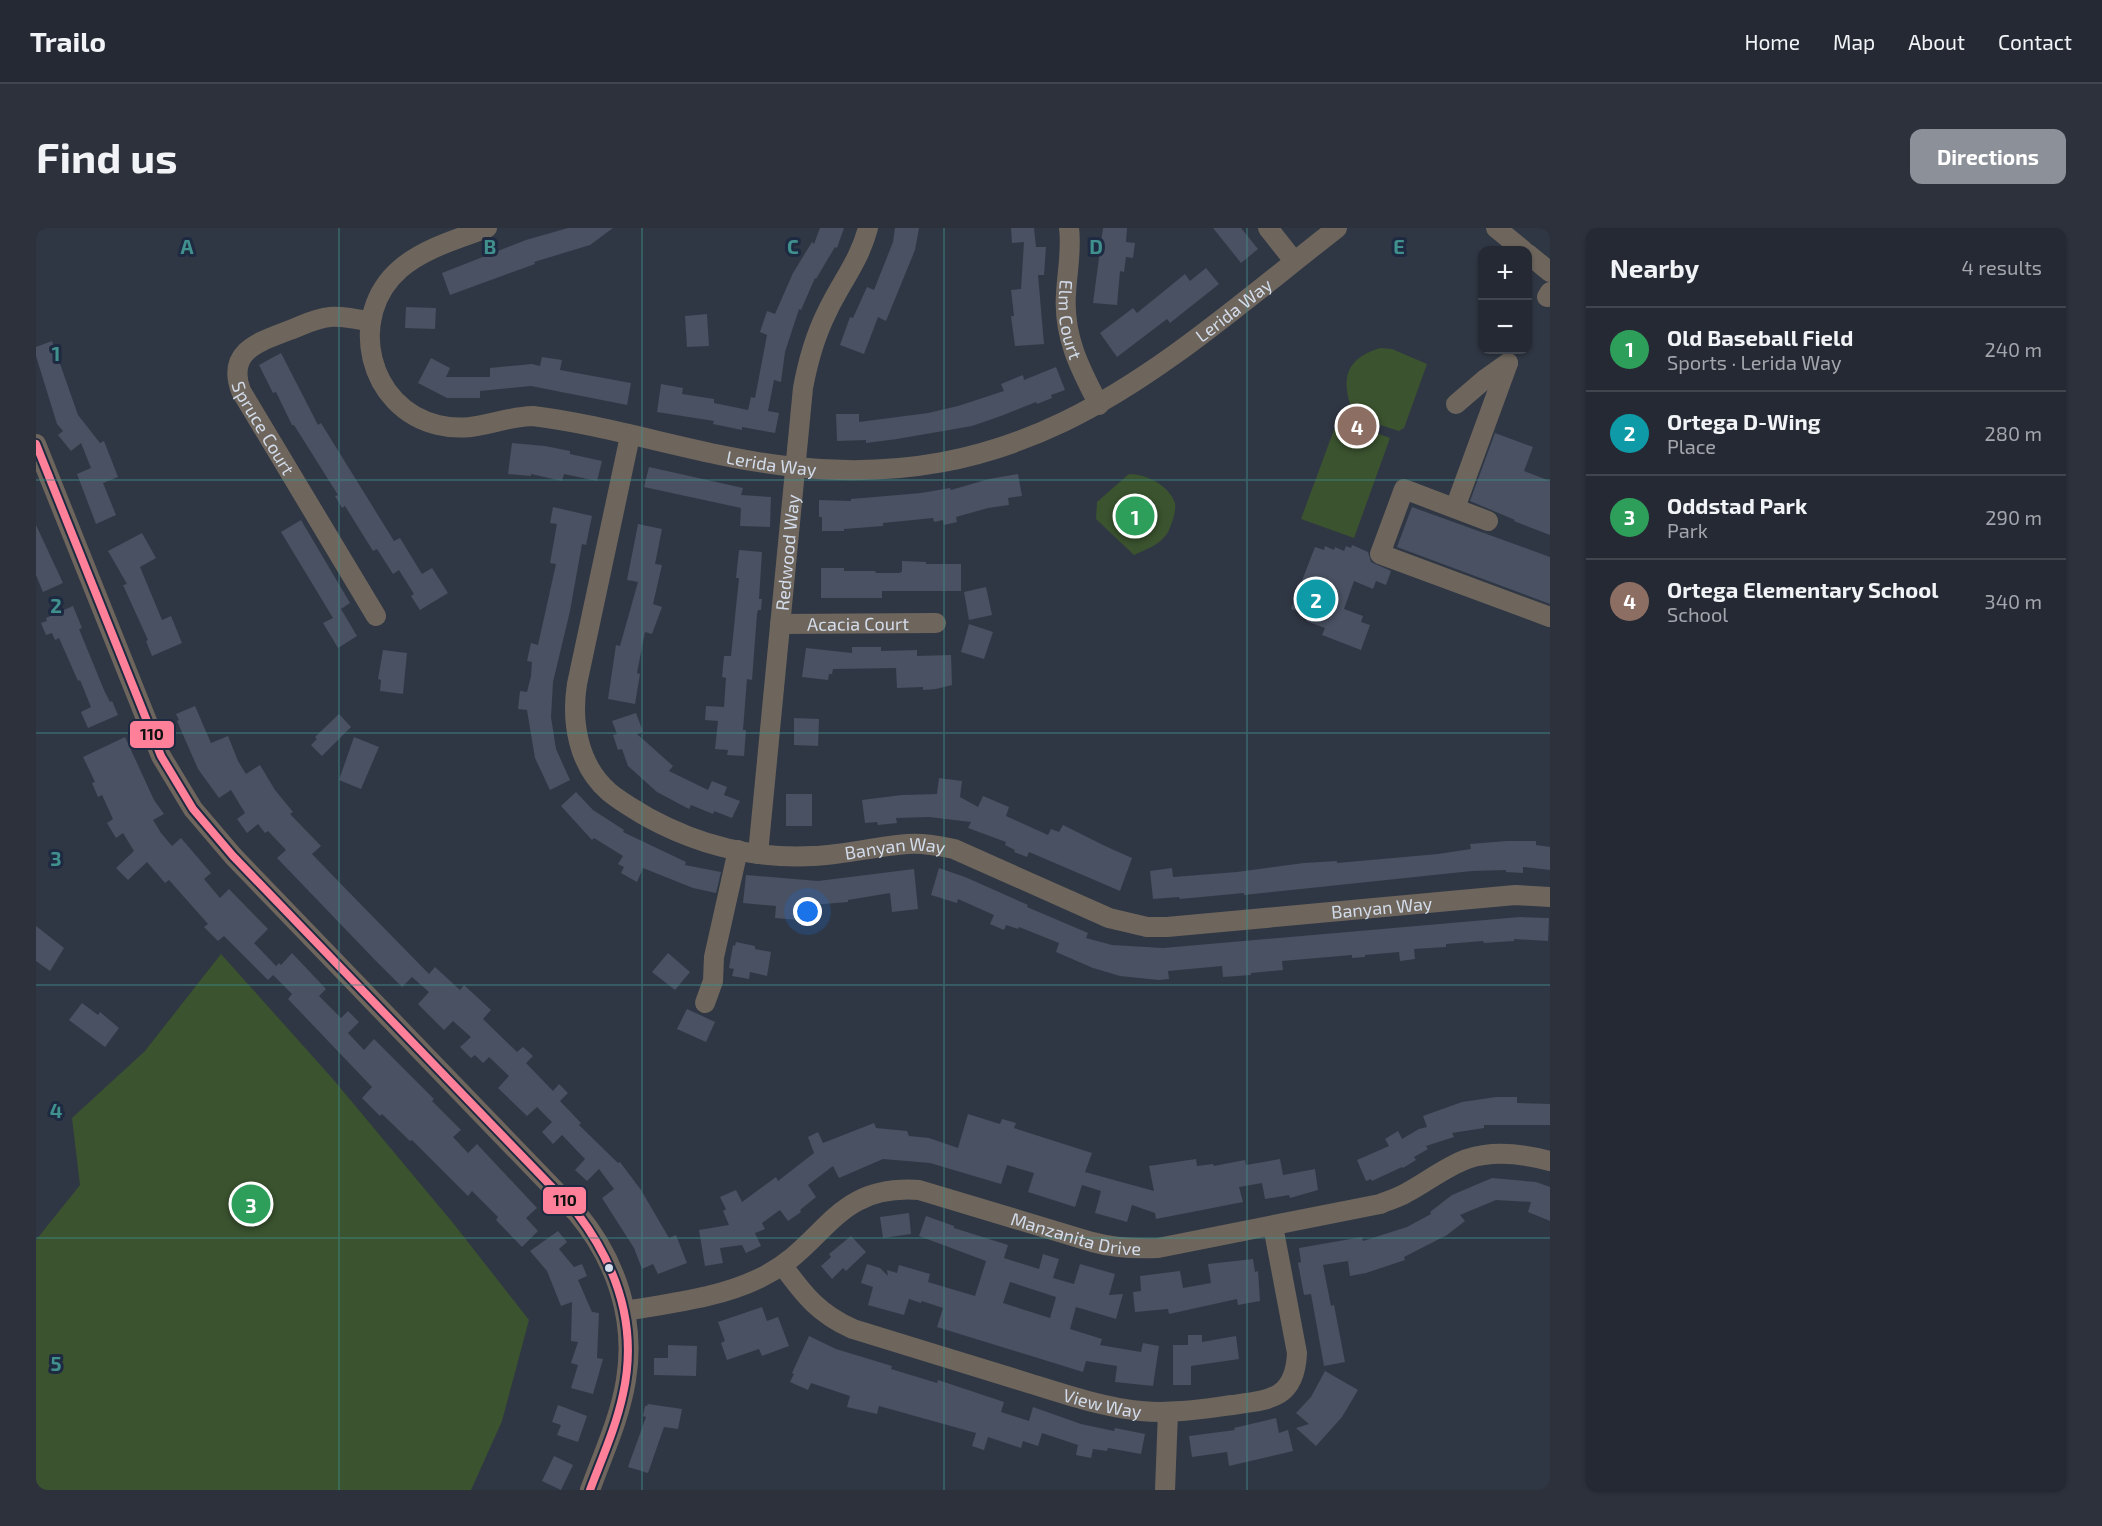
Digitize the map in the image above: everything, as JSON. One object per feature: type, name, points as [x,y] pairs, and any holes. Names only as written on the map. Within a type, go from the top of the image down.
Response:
[{"type":"street","name":"Lerida Way","points":[[487,228],[414,258],[398,270],[386,286],[377,304],[371,322],[370,343],[373,364],[380,383],[391,399],[420,419],[436,425],[467,429],[516,416],[533,416],[729,457],[795,467],[860,471],[903,468],[987,453],[1027,439],[1072,419],[1099,405],[1172,357],[1337,228]]},
{"type":"street","name":"Redwood Way","points":[[758,854],[803,388],[816,335],[864,246],[868,228]]},
{"type":"street","name":"Elm Court","points":[[1069,228],[1070,248],[1065,295],[1066,320],[1077,362],[1099,405]]},
{"type":"street","points":[[1269,228],[1294,261]]},
{"type":"street","points":[[1496,228],[1517,246]]},
{"type":"street","points":[[1532,258],[1550,272]]},
{"type":"street","name":"Spruce Court","points":[[371,322],[330,317],[265,339],[242,355],[237,366],[237,379],[248,402],[376,616]]},
{"type":"street","points":[[1455,508],[1508,363],[1456,404]]},
{"type":"street","name":"Banyan Way","points":[[630,436],[577,684],[574,704],[575,725],[585,760],[596,778],[608,791],[624,803],[683,835],[705,844],[758,854],[812,856],[908,844],[931,844],[954,849],[1109,918],[1147,927],[1515,896],[1550,897]]},
{"type":"street","points":[[36,444],[148,727],[171,775],[192,809],[233,856],[577,1213],[590,1229],[611,1266],[626,1311],[628,1359],[626,1380],[615,1422],[590,1490]]},
{"type":"street","points":[[1488,521],[1404,489],[1380,554],[1550,617]]},
{"type":"street","name":"Acacia Court","points":[[780,624],[936,623]]},
{"type":"street","points":[[705,1003],[713,981],[714,957],[738,850]]},
{"type":"street","name":"Manzanita Drive","points":[[626,1311],[741,1287],[783,1266],[805,1248],[837,1214],[855,1201],[876,1192],[898,1188],[940,1195],[1113,1247],[1135,1249],[1158,1248],[1380,1204],[1404,1195],[1448,1168],[1469,1159],[1494,1154],[1516,1154],[1550,1161]]},
{"type":"street","name":"View Way","points":[[783,1266],[803,1294],[817,1308],[835,1321],[853,1329],[1083,1399],[1118,1408],[1168,1412],[1261,1401],[1277,1396],[1289,1385],[1296,1370],[1297,1353],[1273,1226]]},
{"type":"street","points":[[1165,1490],[1168,1412]]},
{"type":"green space","points":[[1380,348],[1392,349],[1427,364],[1404,428],[1399,431],[1355,417],[1350,405],[1346,384],[1351,366],[1367,353]]},
{"type":"green space","points":[[1338,419],[1390,438],[1354,538],[1301,519]]},
{"type":"green space","points":[[1129,474],[1143,476],[1156,482],[1168,491],[1175,503],[1173,518],[1167,534],[1156,544],[1134,555],[1096,519],[1097,502]]},
{"type":"green space","points":[[221,954],[332,1078],[453,1223],[529,1320],[502,1421],[471,1490],[36,1490],[36,1240],[80,1185],[72,1118],[145,1051]]},
{"type":"building","points":[[568,228],[613,228],[590,245],[534,262],[535,264],[450,295],[442,273],[526,240]]},
{"type":"building","points":[[820,228],[844,228],[837,248],[835,247],[815,278],[801,310],[799,309],[785,352],[781,382],[774,380],[768,411],[779,413],[775,433],[742,427],[742,430],[713,424],[714,421],[657,412],[661,384],[683,388],[682,394],[714,399],[714,403],[748,410],[751,397],[755,398],[767,335],[760,332],[767,311],[775,314],[793,273],[812,242],[814,244]]},
{"type":"building","points":[[895,228],[919,228],[915,250],[886,321],[878,317],[864,354],[840,345],[850,317],[853,318],[867,287],[874,290],[893,242]]},
{"type":"building","points":[[1011,228],[1034,228],[1036,247],[1046,247],[1044,275],[1038,275],[1044,344],[1015,346],[1011,316],[1014,316],[1011,290],[1021,289],[1024,242],[1012,243]]},
{"type":"building","points":[[1103,228],[1127,228],[1126,242],[1135,243],[1133,258],[1126,257],[1124,272],[1120,271],[1117,305],[1093,303]]},
{"type":"building","points":[[1213,228],[1241,228],[1258,249],[1241,263]]},
{"type":"building","points":[[1206,268],[1219,284],[1170,323],[1167,319],[1117,357],[1100,333],[1133,308],[1137,313],[1185,274],[1190,281]]},
{"type":"building","points":[[406,307],[436,308],[435,329],[405,328]]},
{"type":"building","points":[[707,314],[709,346],[687,347],[685,316]]},
{"type":"building","points":[[52,341],[78,415],[100,443],[104,441],[118,477],[103,483],[116,515],[96,524],[77,474],[91,468],[81,443],[71,451],[58,435],[63,431],[57,424],[36,356],[36,347]]},
{"type":"building","points":[[281,353],[318,425],[321,423],[394,541],[400,538],[422,574],[432,568],[448,593],[420,610],[411,596],[414,594],[399,570],[393,574],[377,549],[373,551],[345,506],[342,508],[335,496],[338,495],[292,425],[276,392],[273,393],[259,365]]},
{"type":"building","points":[[542,357],[562,360],[560,370],[631,383],[627,405],[531,386],[480,391],[480,398],[447,398],[418,383],[431,358],[450,368],[446,377],[490,377],[490,368],[532,364],[540,366]]},
{"type":"building","points":[[1056,367],[1065,390],[1037,404],[1036,402],[972,426],[866,443],[866,440],[837,441],[836,414],[859,414],[859,422],[928,413],[1004,391],[1001,384],[1023,375],[1024,380]]},
{"type":"building","points":[[1495,433],[1533,447],[1524,471],[1550,481],[1550,535],[1470,501]]},
{"type":"building","points":[[512,443],[570,451],[570,454],[602,461],[597,481],[564,474],[562,481],[531,474],[531,476],[508,474]]},
{"type":"building","points":[[649,467],[743,488],[741,495],[771,497],[770,527],[740,526],[741,508],[644,487]]},
{"type":"building","points":[[1018,474],[1022,496],[1008,498],[1009,505],[956,517],[957,522],[944,525],[943,520],[934,522],[933,518],[883,523],[883,526],[844,529],[844,531],[822,531],[819,500],[851,501],[851,499],[950,488],[951,490],[989,479]]},
{"type":"building","points":[[553,507],[592,516],[586,545],[582,544],[570,611],[553,682],[551,717],[556,749],[570,780],[550,790],[535,758],[527,710],[518,709],[520,691],[527,692],[531,676],[532,662],[527,661],[531,643],[538,645],[556,564],[550,563],[557,524],[550,523]]},
{"type":"building","points":[[1412,507],[1550,557],[1550,604],[1397,547]]},
{"type":"building","points":[[301,520],[350,603],[341,609],[357,636],[338,648],[323,623],[333,618],[281,532]]},
{"type":"building","points":[[638,524],[662,529],[655,564],[662,565],[653,604],[662,607],[652,634],[645,632],[637,673],[640,674],[635,704],[608,699],[616,645],[620,646],[638,582],[627,580]]},
{"type":"building","points":[[36,525],[63,583],[43,592],[36,575]]},
{"type":"building","points":[[142,533],[156,558],[140,567],[162,620],[171,616],[182,643],[152,656],[146,641],[148,640],[123,585],[127,584],[108,551]]},
{"type":"building","points":[[1352,545],[1368,552],[1371,562],[1391,571],[1386,585],[1376,581],[1373,589],[1354,581],[1344,609],[1363,616],[1361,622],[1370,625],[1361,650],[1322,635],[1325,628],[1306,621],[1309,615],[1291,609],[1315,547],[1324,550],[1325,546],[1334,550],[1335,547],[1344,551],[1346,546],[1351,548]]},
{"type":"building","points":[[739,550],[762,552],[759,599],[762,599],[761,610],[758,610],[757,614],[752,680],[747,679],[743,730],[746,730],[744,756],[727,755],[728,750],[715,749],[718,721],[705,720],[706,706],[724,707],[726,678],[722,677],[724,656],[731,656],[739,578],[736,578]]},
{"type":"building","points":[[902,561],[961,564],[961,591],[882,591],[882,598],[821,598],[821,568],[900,573]]},
{"type":"building","points":[[986,587],[992,615],[969,620],[964,592]]},
{"type":"building","points":[[73,606],[82,628],[79,629],[104,690],[118,715],[88,728],[81,712],[91,707],[80,680],[78,681],[59,638],[55,640],[52,633],[46,635],[41,623],[47,621],[46,618]]},
{"type":"building","points":[[969,624],[993,632],[984,659],[961,652]]},
{"type":"building","points":[[852,647],[881,647],[881,651],[917,650],[917,656],[951,655],[952,685],[923,690],[923,687],[897,688],[896,668],[833,669],[828,680],[802,677],[806,648],[852,653]]},
{"type":"building","points":[[383,650],[407,653],[403,694],[380,691],[381,680],[378,679]]},
{"type":"building","points":[[195,706],[211,743],[228,736],[246,774],[260,765],[275,790],[293,812],[290,814],[321,846],[312,854],[429,974],[435,967],[460,990],[464,985],[491,1010],[483,1019],[517,1052],[523,1047],[533,1056],[526,1063],[553,1091],[559,1084],[568,1093],[560,1101],[581,1123],[579,1125],[618,1163],[620,1162],[641,1190],[669,1238],[676,1235],[687,1263],[658,1274],[653,1264],[642,1269],[634,1248],[602,1198],[614,1189],[599,1169],[587,1181],[575,1170],[585,1159],[562,1135],[553,1144],[542,1132],[552,1122],[537,1107],[527,1116],[498,1088],[509,1076],[489,1057],[483,1063],[475,1055],[471,1058],[460,1047],[471,1037],[453,1021],[444,1030],[418,1004],[429,992],[412,977],[402,987],[374,959],[277,858],[286,850],[268,831],[265,833],[258,824],[247,833],[237,819],[245,813],[231,790],[219,798],[198,769],[177,721],[179,720],[176,714]]},
{"type":"building","points":[[636,713],[643,732],[637,734],[673,766],[669,771],[708,790],[712,781],[727,787],[724,795],[740,801],[732,818],[714,811],[713,814],[691,805],[689,809],[657,792],[628,766],[622,749],[618,750],[613,735],[617,734],[612,721]]},
{"type":"building","points":[[339,714],[351,727],[322,756],[311,745],[317,739],[315,737]]},
{"type":"building","points":[[794,718],[819,719],[818,746],[794,745]]},
{"type":"building","points":[[125,737],[154,800],[164,814],[153,820],[161,833],[172,846],[181,838],[211,873],[204,879],[220,898],[229,889],[268,929],[254,943],[276,966],[279,963],[281,965],[292,953],[326,989],[319,996],[341,1018],[348,1011],[359,1022],[348,1033],[364,1050],[374,1039],[434,1099],[432,1101],[461,1130],[453,1137],[468,1153],[477,1144],[537,1208],[526,1218],[538,1231],[522,1247],[496,1220],[498,1217],[472,1191],[468,1196],[412,1140],[410,1141],[382,1114],[380,1116],[362,1098],[372,1087],[288,999],[292,994],[273,975],[268,980],[224,936],[218,941],[204,927],[208,924],[169,880],[165,883],[147,862],[128,880],[116,868],[134,851],[123,833],[116,838],[107,823],[113,819],[102,795],[98,797],[92,783],[95,782],[83,757]]},
{"type":"building","points":[[354,737],[379,747],[361,789],[339,780]]},
{"type":"building","points":[[939,778],[962,781],[960,797],[978,807],[983,796],[1009,807],[1006,816],[1048,835],[1051,829],[1059,832],[1063,825],[1132,858],[1120,891],[1029,852],[1027,857],[1014,852],[1015,850],[1005,845],[1006,842],[968,828],[971,822],[929,817],[896,818],[897,823],[878,825],[877,822],[865,823],[862,800],[937,794]]},
{"type":"building","points":[[576,792],[593,810],[624,830],[623,832],[686,862],[685,865],[721,872],[716,893],[693,888],[643,868],[637,882],[621,873],[624,867],[618,864],[623,856],[594,838],[592,840],[561,806]]},
{"type":"building","points":[[786,794],[812,794],[812,826],[786,826]]},
{"type":"building","points":[[1536,841],[1536,845],[1550,847],[1550,870],[1523,867],[1523,873],[1506,872],[1506,870],[1472,871],[1244,895],[1244,893],[1153,899],[1150,871],[1172,868],[1173,877],[1237,872],[1304,863],[1337,861],[1337,863],[1438,854],[1471,849],[1470,844]]},
{"type":"building","points":[[939,868],[965,877],[1088,933],[1086,938],[1112,945],[1163,948],[1520,917],[1549,918],[1548,941],[1514,939],[1514,941],[1446,944],[1446,947],[1414,949],[1415,959],[1400,961],[1399,952],[1352,958],[1352,955],[1282,961],[1283,970],[1251,973],[1251,975],[1223,977],[1222,966],[1168,971],[1169,979],[1120,976],[1093,968],[1056,952],[1059,943],[1019,927],[1018,929],[1006,925],[1004,930],[990,924],[994,915],[958,899],[957,903],[931,895]]},
{"type":"building","points":[[914,869],[918,909],[892,912],[890,893],[848,900],[848,902],[812,905],[811,921],[775,918],[776,906],[743,903],[746,875],[818,881]]},
{"type":"building","points":[[36,926],[64,948],[50,971],[36,961]]},
{"type":"building","points":[[736,942],[771,952],[767,976],[750,972],[749,979],[732,976],[734,969],[729,968],[733,945],[735,946]]},
{"type":"building","points":[[668,953],[690,972],[675,990],[652,972]]},
{"type":"building","points":[[82,1003],[98,1015],[100,1012],[119,1028],[105,1047],[69,1020]]},
{"type":"building","points":[[687,1009],[715,1022],[706,1042],[677,1029]]},
{"type":"building","points":[[1496,1097],[1517,1097],[1517,1103],[1550,1104],[1550,1125],[1484,1125],[1484,1128],[1452,1133],[1454,1137],[1426,1146],[1428,1149],[1414,1157],[1416,1160],[1403,1168],[1372,1181],[1371,1179],[1366,1181],[1357,1160],[1389,1146],[1385,1139],[1398,1131],[1402,1139],[1427,1127],[1423,1116],[1462,1102]]},
{"type":"building","points":[[968,1114],[1000,1124],[1002,1119],[1016,1123],[1014,1128],[1092,1153],[1085,1172],[1154,1191],[1149,1166],[1196,1159],[1197,1166],[1213,1164],[1214,1166],[1245,1160],[1246,1165],[1280,1159],[1283,1175],[1315,1169],[1318,1190],[1290,1198],[1289,1195],[1265,1199],[1262,1183],[1239,1187],[1243,1202],[1156,1219],[1155,1213],[1132,1205],[1127,1222],[1095,1213],[1101,1191],[1082,1185],[1075,1207],[1028,1192],[1034,1173],[1007,1165],[1001,1184],[930,1163],[883,1159],[839,1178],[833,1166],[808,1185],[816,1197],[800,1210],[801,1212],[788,1221],[780,1210],[762,1223],[765,1229],[755,1233],[761,1246],[746,1253],[742,1245],[720,1248],[723,1263],[705,1266],[699,1230],[729,1225],[723,1211],[726,1209],[720,1197],[736,1190],[742,1202],[776,1177],[778,1181],[814,1153],[808,1137],[818,1132],[823,1143],[874,1123],[876,1128],[907,1131],[909,1136],[929,1138],[958,1148]]},
{"type":"building","points":[[1492,1178],[1536,1182],[1550,1187],[1550,1221],[1528,1212],[1531,1202],[1496,1200],[1460,1215],[1465,1221],[1447,1235],[1404,1257],[1405,1260],[1350,1276],[1348,1261],[1323,1265],[1331,1306],[1334,1305],[1345,1362],[1324,1366],[1311,1294],[1304,1295],[1298,1263],[1301,1262],[1299,1248],[1362,1237],[1363,1241],[1407,1227],[1431,1214],[1430,1212],[1452,1195]]},
{"type":"building","points":[[909,1213],[911,1234],[883,1238],[880,1217]]},
{"type":"building","points":[[926,1216],[954,1226],[954,1228],[1008,1245],[1004,1258],[1039,1269],[1043,1254],[1059,1259],[1053,1278],[1074,1284],[1080,1264],[1115,1274],[1109,1295],[1123,1294],[1116,1319],[1076,1307],[1070,1329],[1102,1339],[1100,1345],[1141,1352],[1143,1343],[1159,1346],[1153,1386],[1115,1382],[1117,1366],[1086,1361],[1083,1372],[937,1327],[943,1308],[922,1301],[921,1303],[909,1299],[904,1315],[868,1305],[873,1287],[861,1283],[867,1264],[880,1268],[888,1276],[887,1270],[897,1273],[899,1265],[930,1274],[928,1282],[975,1296],[986,1261],[919,1236]],"holes":[[[1010,1282],[1056,1297],[1050,1318],[1003,1303]]]},
{"type":"building","points":[[558,1231],[567,1242],[559,1249],[574,1267],[582,1264],[587,1276],[578,1280],[592,1312],[599,1313],[597,1358],[603,1359],[593,1394],[571,1388],[578,1365],[571,1363],[578,1342],[571,1341],[572,1302],[561,1306],[547,1271],[530,1251]]},
{"type":"building","points":[[851,1236],[866,1252],[846,1271],[843,1268],[832,1279],[821,1266],[831,1257],[829,1254]]},
{"type":"building","points":[[1253,1259],[1255,1272],[1258,1271],[1260,1301],[1238,1305],[1237,1299],[1169,1314],[1168,1309],[1135,1312],[1133,1292],[1141,1291],[1140,1276],[1180,1271],[1183,1288],[1211,1283],[1208,1264]]},
{"type":"building","points":[[762,1307],[767,1321],[778,1317],[789,1346],[762,1356],[759,1349],[727,1360],[721,1343],[725,1341],[718,1322]]},
{"type":"building","points":[[1188,1335],[1202,1335],[1202,1342],[1236,1336],[1239,1359],[1191,1366],[1191,1385],[1173,1385],[1173,1345],[1188,1345]]},
{"type":"building","points":[[809,1336],[836,1349],[892,1366],[891,1369],[937,1383],[938,1380],[1004,1402],[1001,1412],[1029,1421],[1033,1407],[1081,1424],[1114,1431],[1115,1428],[1145,1434],[1141,1454],[1108,1448],[1107,1451],[1093,1449],[1091,1458],[1076,1455],[1078,1445],[1042,1433],[1038,1446],[1023,1441],[1021,1448],[988,1437],[984,1450],[972,1446],[976,1433],[879,1406],[877,1414],[847,1407],[850,1396],[811,1383],[808,1390],[790,1382]]},
{"type":"building","points":[[668,1345],[697,1346],[696,1376],[654,1375],[654,1358],[668,1358]]},
{"type":"building","points":[[1325,1371],[1358,1390],[1342,1417],[1316,1446],[1296,1428],[1309,1424],[1296,1413],[1311,1397]]},
{"type":"building","points":[[648,1404],[682,1409],[678,1429],[664,1427],[648,1473],[628,1467],[646,1417],[643,1416],[645,1406]]},
{"type":"building","points":[[558,1405],[587,1416],[578,1442],[557,1435],[561,1425],[552,1422]]},
{"type":"building","points":[[1276,1418],[1279,1433],[1288,1430],[1293,1451],[1229,1466],[1227,1452],[1192,1457],[1189,1436],[1235,1430],[1234,1428]]},
{"type":"building","points":[[554,1456],[573,1465],[561,1490],[542,1481]]},
{"type":"transit line","name":"110","points":[[36,444],[161,756],[193,809],[233,856],[577,1213],[603,1254],[621,1298],[626,1321],[627,1369],[617,1418],[590,1490]]},
{"type":"place","name":"Ortega Elementary School","points":[[1357,426]]},
{"type":"place","name":"Old Baseball Field","points":[[1135,516]]},
{"type":"place","name":"Ortega D-Wing","points":[[1316,599]]},
{"type":"place","name":"Oddstad Park","points":[[251,1204]]}]
